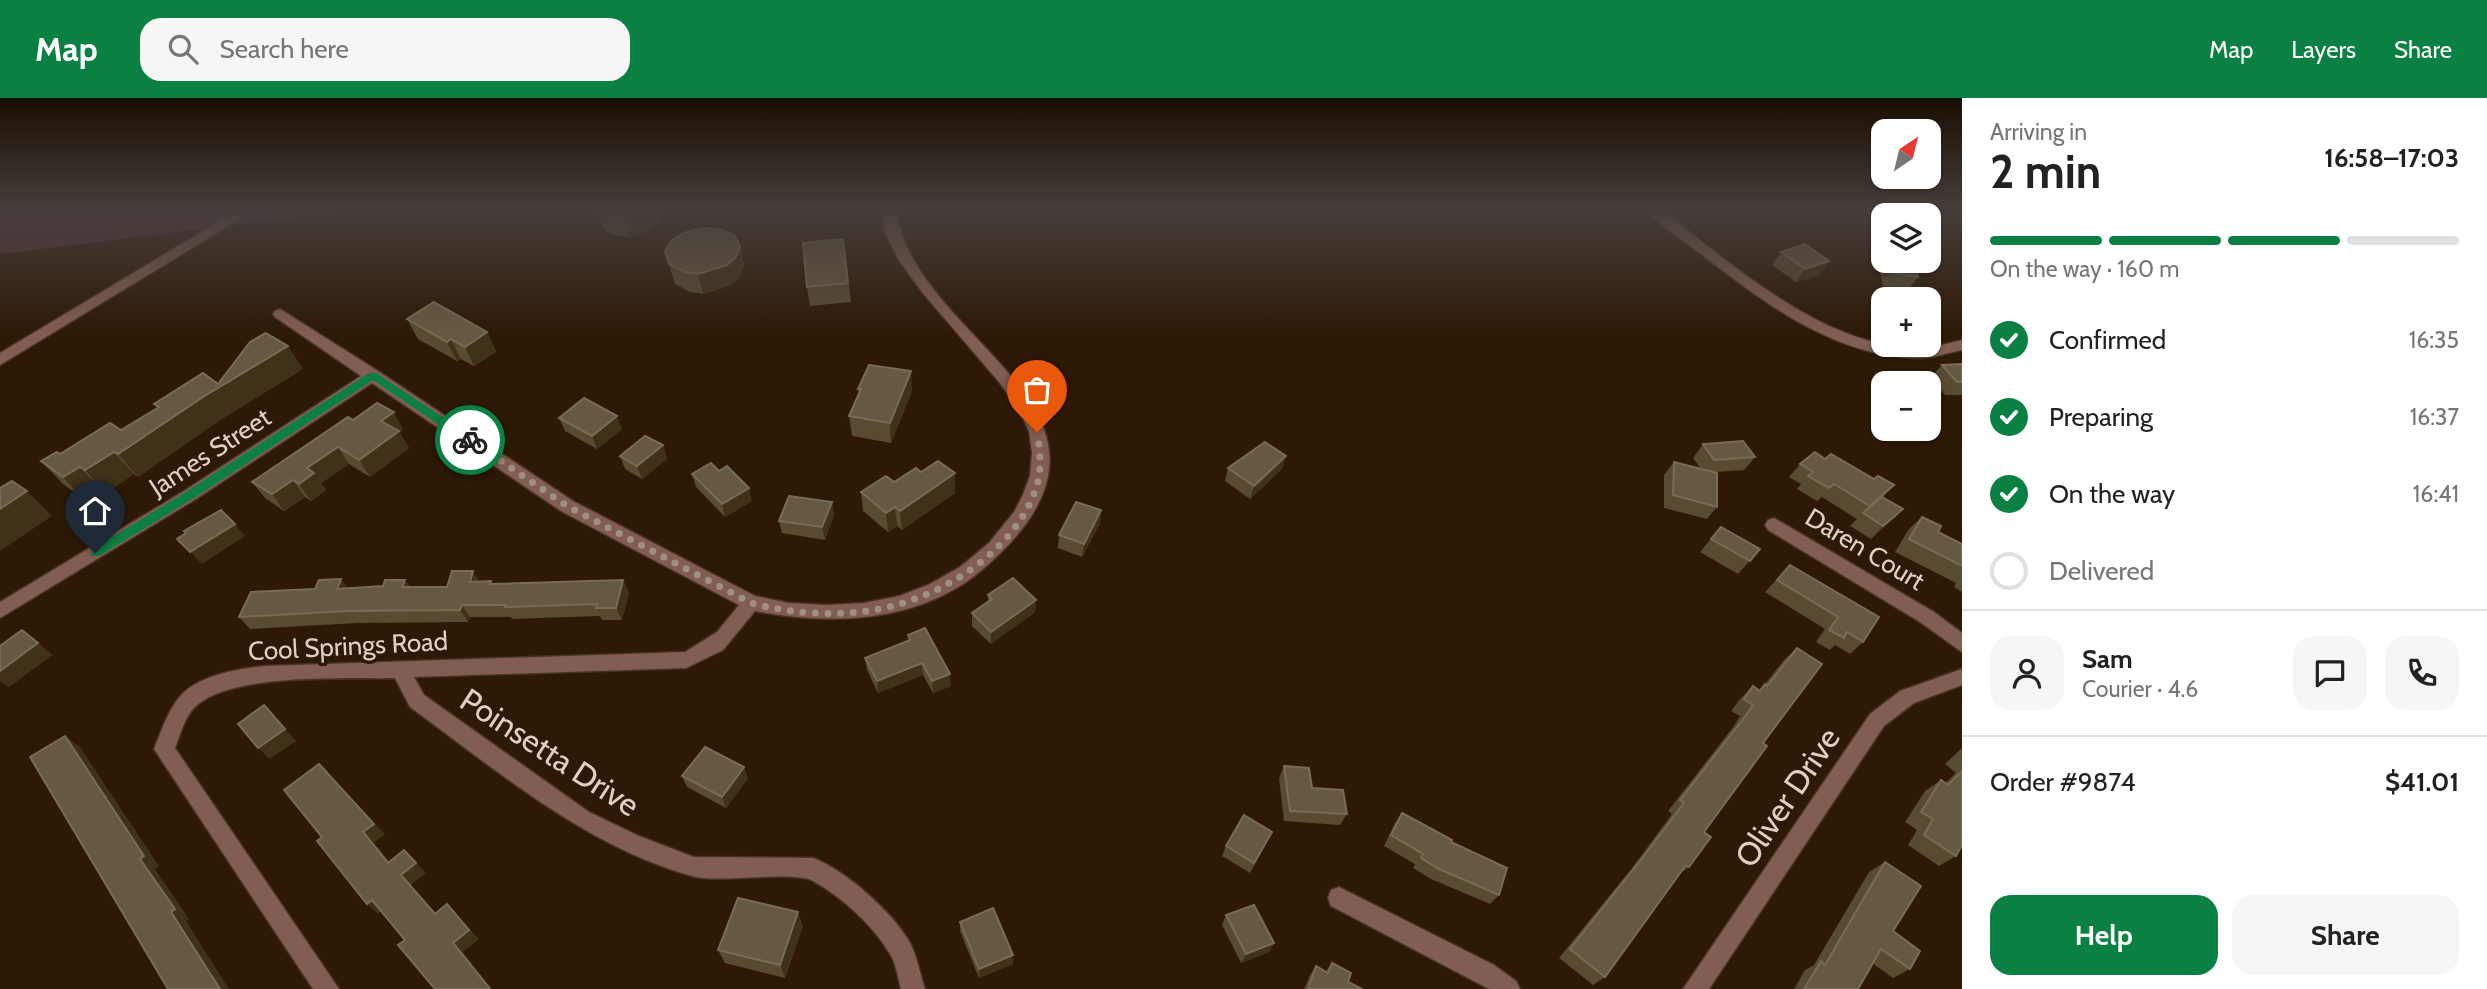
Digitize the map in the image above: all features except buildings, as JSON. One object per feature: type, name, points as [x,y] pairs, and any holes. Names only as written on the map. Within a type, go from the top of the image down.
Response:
[{"type":"street","points":[[0,360],[181,251]]},
{"type":"street","points":[[280,314],[567,506],[751,603],[782,611],[838,613],[875,610],[934,593],[976,567],[1010,532],[1038,484],[1040,449],[1030,414],[1019,396],[898,251]]},
{"type":"street","points":[[1707,251],[1768,296],[1840,335],[1878,349],[1903,354],[1942,352],[1962,345]]},
{"type":"street","name":"James Street","points":[[0,611],[190,495],[373,375]]},
{"type":"street","name":"Daren Court","points":[[1774,525],[1927,617],[1962,644]]},
{"type":"street","name":"Cool Springs Road","points":[[327,989],[164,749],[187,700],[213,687],[243,677],[686,660],[709,652],[728,637],[751,603]]},
{"type":"street","name":"Poinsetta Drive","points":[[401,671],[417,701],[582,819],[633,844],[694,867],[813,868],[842,887],[878,920],[901,949],[913,989]]},
{"type":"street","name":"Oliver Drive","points":[[1695,989],[1877,720],[1907,697],[1962,677]]},
{"type":"street","points":[[1339,898],[1486,973],[1508,989]]},
{"type":"shaded area","points":[[0,251],[28,251],[0,254]]},
{"type":"way so far","points":[[470,440],[567,506],[751,603],[782,611],[838,613],[875,610],[934,593],[976,567],[1010,532],[1038,484],[1040,449],[1037,432]]},
{"type":"route","points":[[95,553],[190,495],[373,375],[470,440]]}]
